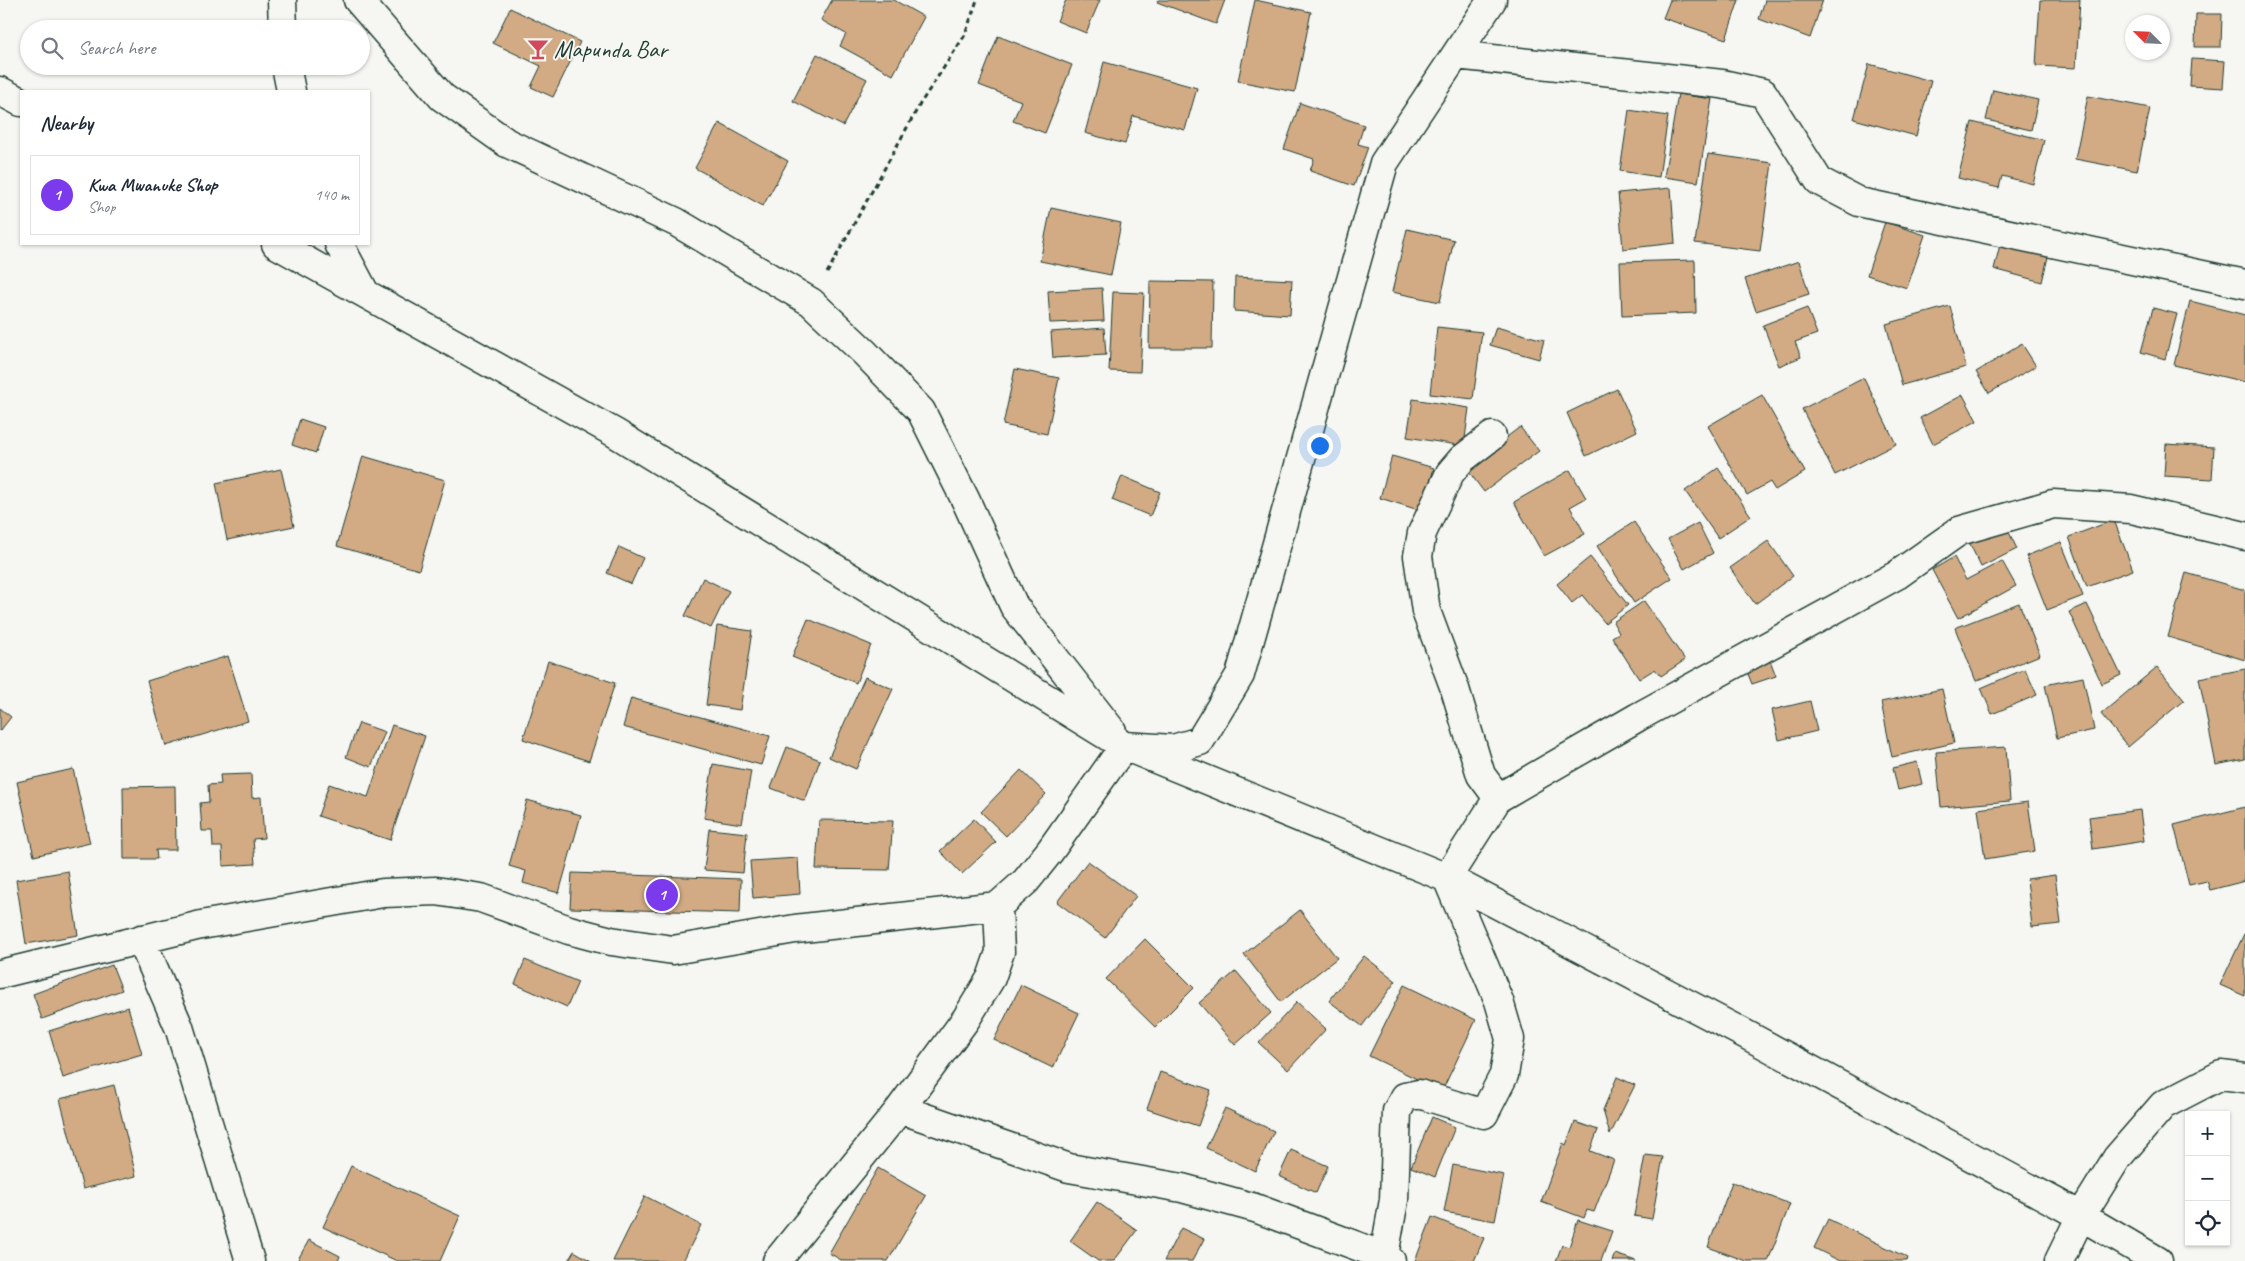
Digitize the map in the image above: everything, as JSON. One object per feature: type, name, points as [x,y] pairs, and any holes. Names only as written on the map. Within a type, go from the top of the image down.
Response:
[{"type":"street","points":[[282,0],[283,20]]},
{"type":"street","points":[[358,0],[442,97],[507,143],[676,222],[811,302],[865,353],[920,411],[966,501],[1014,606],[1124,746],[1173,749],[1200,741],[1240,675],[1384,163],[1492,0]]},
{"type":"street","points":[[1456,55],[1722,84],[1763,93],[1820,181],[1859,202],[2245,284]]},
{"type":"street","points":[[288,75],[291,90]]},
{"type":"street","points":[[0,91],[20,101]]},
{"type":"street","points":[[278,245],[615,432],[1124,746],[1446,878],[1744,1034],[2081,1216],[2158,1261]]},
{"type":"street","points":[[340,245],[365,293]]},
{"type":"street","points":[[1492,436],[1462,459],[1450,473],[1422,532],[1418,556],[1426,611],[1455,689],[1481,775],[1498,798]]},
{"type":"street","points":[[1446,878],[1498,798],[1638,717],[1897,575],[1959,532],[2052,504],[2131,509],[2245,536]]},
{"type":"street","points":[[0,974],[201,925],[383,894],[436,891],[480,898],[569,930],[611,941],[673,950],[795,929],[998,906],[1026,881],[1050,851],[1124,746]]},
{"type":"street","points":[[900,1110],[1069,1168],[1182,1188],[1255,1208],[1384,1259],[1394,1200],[1397,1111],[1405,1097],[1419,1094],[1484,1114],[1504,1074],[1510,1040],[1499,1001],[1446,878]]},
{"type":"street","points":[[777,1261],[900,1110],[966,1019],[991,978],[1000,952],[1001,931],[998,906]]},
{"type":"street","points":[[141,939],[179,1027],[250,1261]]},
{"type":"street","points":[[2059,1261],[2081,1216],[2117,1158],[2163,1105],[2221,1075],[2245,1078]]},
{"type":"path","points":[[811,302],[920,104],[965,35],[977,0]]},
{"type":"building","points":[[832,0],[894,0],[924,17],[893,75],[840,46],[846,34],[821,20]]},
{"type":"building","points":[[1066,0],[1100,0],[1086,33],[1057,21]]},
{"type":"building","points":[[1158,0],[1225,0],[1216,24],[1157,2]]},
{"type":"building","points":[[1255,0],[1311,12],[1295,92],[1238,81]]},
{"type":"building","points":[[1670,0],[1739,0],[1726,39],[1663,18]]},
{"type":"building","points":[[1765,0],[1823,0],[1810,38],[1759,19]]},
{"type":"building","points":[[2040,0],[2080,0],[2076,68],[2036,66]]},
{"type":"building","points":[[510,8],[580,42],[553,97],[531,87],[541,66],[493,43]]},
{"type":"building","points":[[2196,14],[2222,14],[2221,47],[2195,47]]},
{"type":"building","points":[[998,36],[1072,65],[1045,133],[1013,121],[1021,101],[979,85]]},
{"type":"building","points":[[817,54],[867,79],[843,126],[793,101]]},
{"type":"building","points":[[2192,59],[2225,61],[2223,88],[2190,86]]},
{"type":"building","points":[[1104,62],[1197,88],[1185,130],[1133,116],[1125,144],[1085,133]]},
{"type":"building","points":[[1869,64],[1931,81],[1916,136],[1854,119]]},
{"type":"building","points":[[1993,90],[2038,100],[2031,130],[1986,120]]},
{"type":"building","points":[[1678,94],[1712,99],[1698,182],[1664,177]]},
{"type":"building","points":[[2088,96],[2150,108],[2137,171],[2075,159]]},
{"type":"building","points":[[1300,103],[1364,125],[1358,144],[1368,147],[1354,186],[1310,171],[1314,159],[1284,149]]},
{"type":"building","points":[[1629,110],[1668,116],[1659,177],[1620,171]]},
{"type":"building","points":[[1972,122],[2044,140],[2033,184],[2002,176],[1999,188],[1958,178]]},
{"type":"building","points":[[719,123],[788,161],[763,206],[695,168]]},
{"type":"building","points":[[1708,154],[1772,163],[1760,251],[1695,243]]},
{"type":"building","points":[[1671,188],[1675,243],[1623,249],[1618,193]]},
{"type":"building","points":[[1051,208],[1121,223],[1111,275],[1040,261]]},
{"type":"building","points":[[1885,222],[1925,235],[1907,288],[1867,275]]},
{"type":"building","points":[[1407,229],[1454,240],[1440,302],[1392,292]]},
{"type":"building","points":[[2000,245],[2048,257],[2042,282],[1994,269]]},
{"type":"building","points":[[1695,260],[1696,313],[1622,316],[1620,262]]},
{"type":"building","points":[[1799,261],[1809,294],[1756,311],[1745,279]]},
{"type":"building","points":[[1235,277],[1292,280],[1290,315],[1234,311]]},
{"type":"building","points":[[1150,281],[1213,282],[1212,348],[1149,348]]},
{"type":"building","points":[[1102,288],[1104,321],[1050,323],[1048,291]]},
{"type":"building","points":[[1113,292],[1144,293],[1140,372],[1109,371]]},
{"type":"building","points":[[2190,301],[2245,315],[2245,382],[2174,365]]},
{"type":"building","points":[[1950,306],[1966,367],[1902,385],[1886,324]]},
{"type":"building","points":[[1807,308],[1817,334],[1795,342],[1801,357],[1779,366],[1763,325]]},
{"type":"building","points":[[2153,308],[2177,314],[2165,359],[2141,352]]},
{"type":"building","points":[[1437,327],[1482,332],[1473,399],[1430,394]]},
{"type":"building","points":[[1496,327],[1544,340],[1539,359],[1490,345]]},
{"type":"building","points":[[1104,328],[1106,355],[1053,358],[1051,332]]},
{"type":"building","points":[[2022,344],[2036,366],[1989,393],[1976,372]]},
{"type":"building","points":[[1015,369],[1059,378],[1047,434],[1003,425]]},
{"type":"building","points":[[1864,378],[1896,444],[1835,475],[1802,409]]},
{"type":"building","points":[[1617,389],[1637,431],[1586,456],[1567,413]]},
{"type":"building","points":[[1762,395],[1805,472],[1775,490],[1770,482],[1747,495],[1708,426]]},
{"type":"building","points":[[1963,395],[1977,421],[1933,444],[1920,418]]},
{"type":"building","points":[[1413,399],[1469,408],[1464,446],[1407,437]]},
{"type":"building","points":[[300,419],[324,427],[316,453],[292,445]]},
{"type":"building","points":[[1520,427],[1539,451],[1484,492],[1466,468]]},
{"type":"building","points":[[2166,444],[2214,447],[2212,479],[2164,476]]},
{"type":"building","points":[[363,456],[445,480],[419,570],[337,546]]},
{"type":"building","points":[[1392,456],[1434,468],[1422,511],[1380,498]]},
{"type":"building","points":[[1718,468],[1751,516],[1718,538],[1685,491]]},
{"type":"building","points":[[281,469],[294,526],[227,540],[216,483]]},
{"type":"building","points":[[1570,470],[1586,498],[1570,507],[1585,534],[1544,556],[1514,502]]},
{"type":"building","points":[[1122,476],[1160,492],[1150,516],[1112,500]]},
{"type":"building","points":[[2114,520],[2133,570],[2087,587],[2069,537]]},
{"type":"building","points":[[1634,522],[1672,578],[1634,603],[1597,546]]},
{"type":"building","points":[[1698,523],[1713,553],[1684,569],[1668,539]]},
{"type":"building","points":[[2005,524],[2017,549],[1981,567],[1969,542]]},
{"type":"building","points":[[1768,541],[1793,576],[1755,604],[1730,568]]},
{"type":"building","points":[[2061,542],[2083,596],[2047,610],[2026,556]]},
{"type":"building","points":[[619,547],[643,558],[631,584],[607,573]]},
{"type":"building","points":[[1590,557],[1628,605],[1605,623],[1582,595],[1572,603],[1557,584]]},
{"type":"building","points":[[1954,557],[1966,580],[2002,561],[2016,586],[1958,618],[1932,570]]},
{"type":"building","points":[[2186,573],[2245,590],[2245,660],[2168,637]]},
{"type":"building","points":[[703,578],[729,591],[711,628],[685,616]]},
{"type":"building","points":[[1644,601],[1685,660],[1661,676],[1655,669],[1639,679],[1612,637],[1619,633],[1613,622]]},
{"type":"building","points":[[2019,603],[2040,655],[1976,681],[1955,628]]},
{"type":"building","points":[[2087,604],[2121,675],[2102,684],[2069,612]]},
{"type":"building","points":[[808,619],[871,645],[856,683],[792,657]]},
{"type":"building","points":[[717,626],[752,631],[740,710],[706,705]]},
{"type":"building","points":[[1768,655],[1776,676],[1752,684],[1744,664]]},
{"type":"building","points":[[228,656],[248,721],[166,746],[147,681]]},
{"type":"building","points":[[548,661],[615,683],[589,761],[523,739]]},
{"type":"building","points":[[2157,667],[2184,700],[2128,747],[2101,714]]},
{"type":"building","points":[[2025,669],[2037,695],[1992,714],[1981,688]]},
{"type":"building","points":[[2245,669],[2245,759],[2216,765],[2199,678]]},
{"type":"building","points":[[865,677],[893,689],[856,769],[829,757]]},
{"type":"building","points":[[2083,677],[2094,730],[2057,738],[2045,685]]},
{"type":"building","points":[[1942,689],[1954,743],[1892,757],[1881,702]]},
{"type":"building","points":[[631,698],[770,736],[761,765],[623,727]]},
{"type":"building","points":[[1810,701],[1817,731],[1779,740],[1772,710]]},
{"type":"building","points":[[0,708],[11,717],[0,731]]},
{"type":"building","points":[[359,723],[385,732],[371,767],[346,757]]},
{"type":"building","points":[[392,725],[425,736],[390,840],[318,816],[329,784],[368,797]]},
{"type":"building","points":[[787,747],[820,760],[805,801],[771,788]]},
{"type":"building","points":[[2006,747],[2010,801],[1941,807],[1936,752]]},
{"type":"building","points":[[1917,762],[1922,784],[1898,790],[1893,768]]},
{"type":"building","points":[[713,764],[751,771],[742,824],[704,818]]},
{"type":"building","points":[[73,769],[90,843],[34,856],[17,782]]},
{"type":"building","points":[[1021,770],[1046,794],[1006,836],[981,812]]},
{"type":"building","points":[[251,774],[252,798],[261,797],[264,838],[253,839],[255,864],[223,866],[222,847],[213,847],[212,831],[202,831],[200,803],[209,802],[208,785],[221,784],[220,775]]},
{"type":"building","points":[[175,786],[176,850],[156,850],[157,859],[124,859],[123,787]]},
{"type":"building","points":[[527,800],[581,815],[559,893],[523,883],[526,871],[509,866]]},
{"type":"building","points":[[2028,802],[2035,851],[1985,859],[1978,809]]},
{"type":"building","points":[[2245,807],[2245,881],[2210,890],[2207,881],[2189,885],[2174,825]]},
{"type":"building","points":[[2140,810],[2144,841],[2093,849],[2089,817]]},
{"type":"building","points":[[974,819],[996,842],[962,874],[940,851]]},
{"type":"building","points":[[819,820],[893,821],[889,870],[816,869]]},
{"type":"building","points":[[709,829],[747,833],[743,873],[704,870]]},
{"type":"building","points":[[798,858],[800,894],[753,898],[750,861]]},
{"type":"building","points":[[1088,861],[1136,896],[1105,938],[1057,902]]},
{"type":"building","points":[[68,871],[78,935],[26,944],[16,880]]},
{"type":"building","points":[[572,873],[741,879],[740,913],[570,908]]},
{"type":"building","points":[[2055,875],[2061,924],[2032,927],[2027,879]]},
{"type":"building","points":[[1300,910],[1337,958],[1281,1002],[1244,954]]},
{"type":"building","points":[[2245,934],[2245,996],[2220,985]]},
{"type":"building","points":[[1145,939],[1194,988],[1155,1027],[1106,979]]},
{"type":"building","points":[[1364,956],[1396,981],[1362,1026],[1329,1001]]},
{"type":"building","points":[[525,960],[578,982],[567,1007],[515,984]]},
{"type":"building","points":[[112,965],[122,990],[42,1019],[33,994]]},
{"type":"building","points":[[1236,971],[1271,1013],[1235,1045],[1199,1003]]},
{"type":"building","points":[[1021,985],[1079,1013],[1053,1068],[994,1040]]},
{"type":"building","points":[[1404,985],[1476,1020],[1442,1091],[1369,1056]]},
{"type":"building","points":[[1297,1002],[1326,1029],[1288,1070],[1259,1043]]},
{"type":"building","points":[[128,1007],[142,1054],[63,1078],[49,1031]]},
{"type":"building","points":[[1160,1072],[1211,1090],[1198,1126],[1147,1109]]},
{"type":"building","points":[[1617,1077],[1635,1085],[1610,1135],[1603,1110]]},
{"type":"building","points":[[114,1085],[136,1176],[83,1189],[60,1099]]},
{"type":"building","points":[[1225,1108],[1274,1131],[1255,1171],[1206,1148]]},
{"type":"building","points":[[1432,1117],[1455,1127],[1435,1177],[1411,1167]]},
{"type":"building","points":[[1575,1122],[1598,1130],[1590,1151],[1614,1160],[1594,1212],[1587,1210],[1584,1218],[1541,1202],[1563,1143],[1566,1145]]},
{"type":"building","points":[[1291,1150],[1328,1166],[1316,1193],[1279,1176]]},
{"type":"building","points":[[1645,1155],[1663,1157],[1652,1219],[1634,1216]]},
{"type":"building","points":[[1453,1165],[1504,1175],[1495,1221],[1444,1212]]},
{"type":"building","points":[[351,1166],[460,1216],[440,1261],[397,1261],[323,1227]]},
{"type":"building","points":[[878,1168],[926,1196],[888,1261],[843,1261],[829,1253]]},
{"type":"building","points":[[1732,1182],[1790,1204],[1768,1261],[1746,1261],[1708,1247]]},
{"type":"building","points":[[645,1196],[701,1225],[683,1261],[613,1261]]},
{"type":"building","points":[[1097,1202],[1137,1230],[1114,1261],[1098,1261],[1070,1241]]},
{"type":"building","points":[[1432,1217],[1484,1238],[1474,1261],[1415,1261]]},
{"type":"building","points":[[1828,1219],[1908,1258],[1907,1261],[1840,1261],[1814,1248]]},
{"type":"building","points":[[1578,1220],[1612,1231],[1601,1261],[1556,1261],[1562,1245],[1569,1247]]},
{"type":"building","points":[[1181,1228],[1204,1239],[1192,1261],[1164,1261]]},
{"type":"building","points":[[309,1240],[340,1256],[338,1261],[297,1261]]},
{"type":"building","points":[[574,1251],[591,1261],[568,1261]]},
{"type":"building","points":[[1615,1254],[1636,1261],[1612,1261]]},
{"type":"place","name":"Mapunda Bar","points":[[538,49]]},
{"type":"place","name":"Kwa Mwanuke Shop","points":[[662,895]]}]
